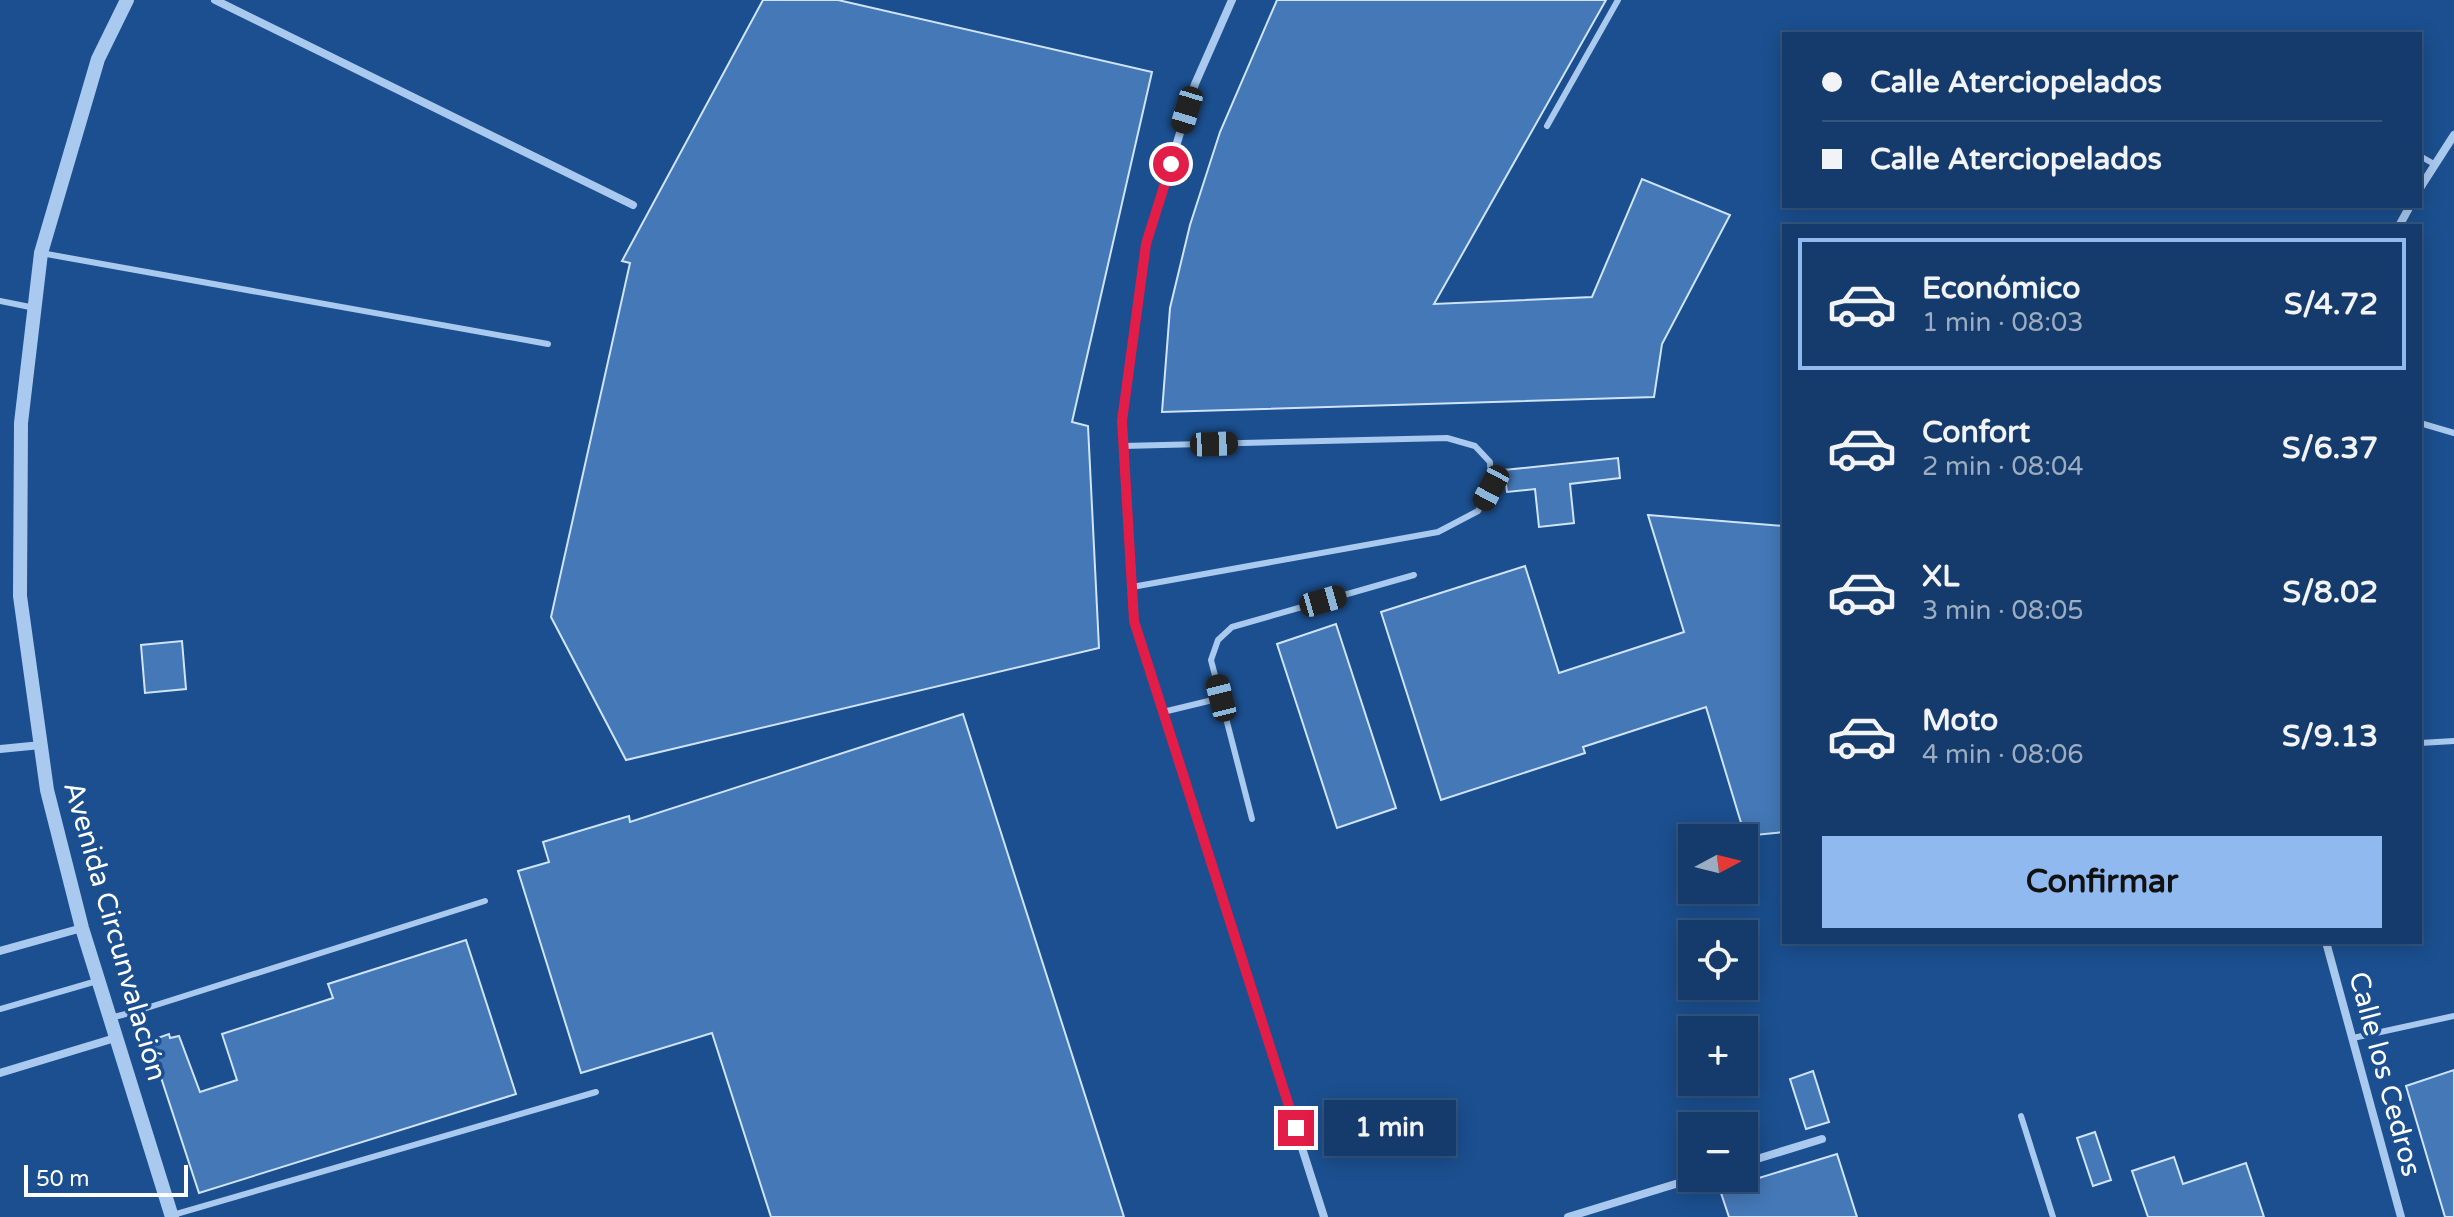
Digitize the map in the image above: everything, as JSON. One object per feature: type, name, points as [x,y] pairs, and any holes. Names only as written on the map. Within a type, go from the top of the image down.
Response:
[{"type":"street","name":"Avenida Circunvalación","points":[[127,0],[98,59],[41,253],[21,423],[20,596],[47,790],[97,981],[172,1216]]},
{"type":"street","points":[[215,0],[633,205]]},
{"type":"street","points":[[1232,0],[1195,84],[1146,244],[1122,421],[1134,621],[1324,1217]]},
{"type":"street","points":[[2422,185],[2454,135]]},
{"type":"street","points":[[0,749],[41,745]]},
{"type":"street","points":[[0,951],[82,928]]},
{"type":"street","name":"Calle los Cedros","points":[[2327,944],[2401,1217]]},
{"type":"street","points":[[0,1073],[115,1038]]},
{"type":"street","points":[[1758,1159],[1822,1139]]},
{"type":"street","points":[[1568,1217],[1678,1183]]},
{"type":"lane","points":[[1547,126],[1618,0]]},
{"type":"lane","points":[[2422,157],[2434,164]]},
{"type":"lane","points":[[41,253],[548,344]]},
{"type":"lane","points":[[0,301],[35,308]]},
{"type":"lane","points":[[2422,424],[2454,433]]},
{"type":"lane","points":[[1123,446],[1447,438],[1475,446],[1490,462],[1491,488],[1478,511],[1438,532],[1132,587]]},
{"type":"lane","points":[[1252,819],[1211,660],[1218,640],[1232,627],[1414,575]]},
{"type":"lane","points":[[1163,712],[1221,698]]},
{"type":"lane","points":[[2422,743],[2454,741]]},
{"type":"lane","points":[[109,1018],[485,901]]},
{"type":"lane","points":[[0,1009],[97,981]]},
{"type":"lane","points":[[2353,1038],[2454,1016]]},
{"type":"lane","points":[[172,1216],[596,1092]]},
{"type":"lane","points":[[2021,1116],[2053,1217]]},
{"type":"building","points":[[763,0],[838,0],[1152,72],[1072,422],[1088,426],[1099,648],[626,760],[551,617],[630,263],[622,261]]},
{"type":"building","points":[[1277,0],[1606,0],[1434,304],[1592,297],[1642,179],[1730,215],[1662,344],[1654,397],[1162,412],[1170,308],[1190,225],[1220,132]]},
{"type":"building","points":[[1618,458],[1620,478],[1570,484],[1574,523],[1539,527],[1535,489],[1507,492],[1504,470]]},
{"type":"building","points":[[1648,515],[1782,526],[1782,832],[1758,835],[1758,824],[1741,824],[1706,707],[1583,747],[1585,753],[1441,800],[1381,612],[1525,566],[1559,673],[1684,632]]},
{"type":"building","points":[[1336,624],[1396,808],[1337,828],[1277,644]]},
{"type":"building","points":[[182,641],[186,689],[145,693],[141,645]]},
{"type":"building","points":[[963,714],[1124,1217],[771,1217],[712,1033],[581,1073],[518,871],[549,862],[543,842],[629,816],[630,822]]},
{"type":"building","points":[[466,940],[516,1094],[199,1193],[149,1041],[169,1034],[170,1038],[179,1036],[200,1092],[237,1080],[222,1034],[333,998],[328,984]]},
{"type":"building","points":[[2454,1070],[2454,1217],[2445,1217],[2406,1086]]},
{"type":"building","points":[[1813,1071],[1829,1122],[1806,1129],[1790,1079]]},
{"type":"building","points":[[2095,1132],[2111,1180],[2093,1186],[2077,1138]]},
{"type":"building","points":[[1837,1154],[1857,1217],[1729,1217],[1721,1192],[1758,1192],[1758,1178]]},
{"type":"building","points":[[2174,1157],[2183,1184],[2246,1163],[2264,1217],[2148,1217],[2132,1171]]},
{"type":"route","points":[[1171,164],[1146,244],[1122,421],[1134,621],[1296,1128]]}]
